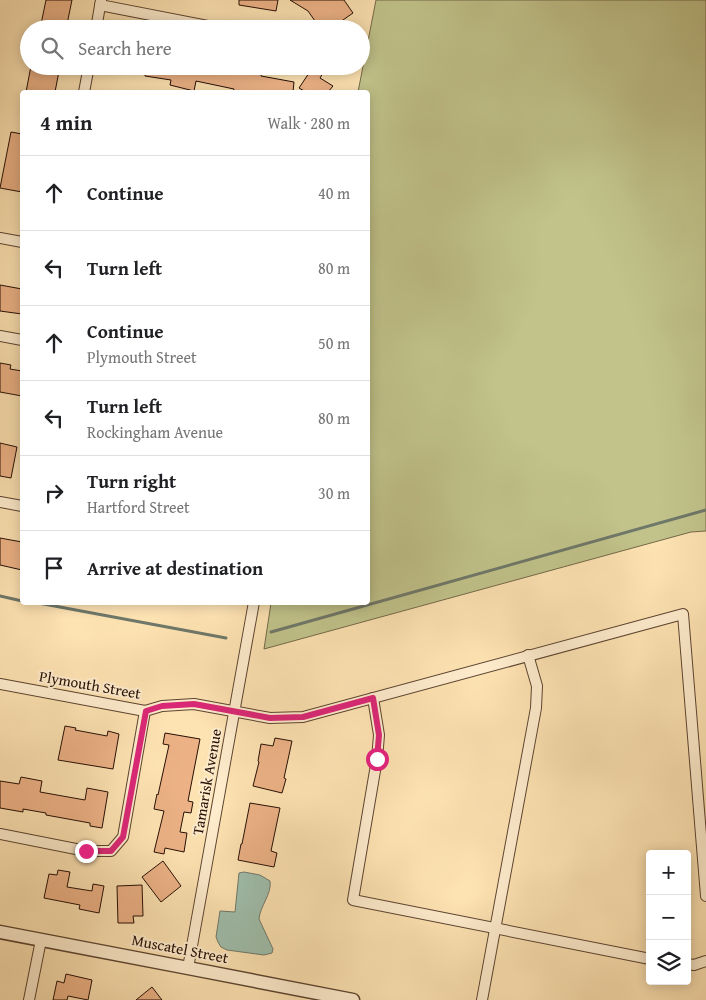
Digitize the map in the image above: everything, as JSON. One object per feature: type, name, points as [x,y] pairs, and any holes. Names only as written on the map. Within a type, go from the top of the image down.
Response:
[{"type":"street","points":[[97,20],[100,3],[181,20]]},
{"type":"street","points":[[84,90],[87,75]]},
{"type":"street","points":[[0,238],[20,242]]},
{"type":"street","points":[[0,336],[20,340]]},
{"type":"street","points":[[0,502],[20,506]]},
{"type":"street","name":"Tamarisk Avenue","points":[[188,968],[253,605]]},
{"type":"street","name":"Plymouth Street","points":[[0,684],[146,711],[162,706],[194,704],[270,718],[303,717],[684,614],[706,896]]},
{"type":"street","points":[[482,1000],[536,708],[537,686],[528,655]]},
{"type":"street","points":[[373,698],[379,735],[377,759],[353,900],[646,957]]},
{"type":"street","points":[[0,834],[86,851],[111,851],[123,837],[146,711]]},
{"type":"street","name":"Muscatel Street","points":[[0,932],[353,1000]]},
{"type":"street","points":[[28,1000],[41,940]]},
{"type":"street","points":[[691,965],[706,961]]},
{"type":"green space","points":[[376,0],[706,0],[706,531],[691,532],[264,649],[271,605],[370,605],[370,90],[358,90],[361,75],[370,75],[370,31]]},
{"type":"shaded area","points":[[239,873],[260,875],[270,881],[269,891],[259,919],[273,949],[272,953],[264,955],[227,950],[221,947],[216,937],[220,911],[235,912]]},
{"type":"building","points":[[46,0],[72,0],[68,20],[42,20]]},
{"type":"building","points":[[239,0],[278,0],[276,11],[239,5]]},
{"type":"building","points":[[290,0],[344,0],[353,13],[343,20],[314,20],[308,11]]},
{"type":"building","points":[[29,75],[58,75],[55,90],[26,90]]},
{"type":"building","points":[[261,75],[294,82],[293,90],[234,90],[196,81],[194,90],[190,90],[170,85],[171,80],[145,76]]},
{"type":"building","points":[[308,75],[322,75],[320,78],[333,86],[330,90],[302,90],[299,88]]},
{"type":"building","points":[[11,132],[20,134],[20,192],[0,188]]},
{"type":"building","points":[[0,285],[20,289],[20,314],[0,311]]},
{"type":"building","points":[[0,363],[11,365],[10,369],[20,371],[20,396],[0,392]]},
{"type":"building","points":[[0,443],[17,447],[11,478],[0,476]]},
{"type":"building","points":[[0,538],[20,542],[20,570],[0,565]]},
{"type":"building","points":[[65,726],[76,728],[75,730],[107,736],[108,731],[119,734],[113,769],[58,760]]},
{"type":"building","points":[[165,733],[200,739],[188,801],[193,802],[191,813],[184,812],[180,832],[187,833],[184,852],[165,848],[164,854],[154,852],[164,811],[154,809],[169,745],[163,744]]},
{"type":"building","points":[[275,738],[292,741],[282,793],[253,786],[261,744],[273,746]]},
{"type":"building","points":[[21,777],[42,781],[40,792],[85,800],[87,788],[108,792],[102,828],[90,826],[90,823],[46,815],[46,813],[0,808],[0,781],[19,784]]},
{"type":"building","points":[[250,803],[280,808],[271,851],[277,853],[274,867],[238,860]]},
{"type":"building","points":[[163,861],[181,886],[161,902],[142,877]]},
{"type":"building","points":[[58,870],[70,872],[67,887],[92,891],[93,884],[104,886],[99,913],[79,909],[80,905],[44,898],[49,874],[57,875]]},
{"type":"building","points":[[142,885],[143,916],[133,916],[134,923],[118,923],[117,886]]},
{"type":"building","points":[[66,974],[92,980],[88,1000],[68,996],[67,1000],[53,1000],[57,981],[64,983]]},
{"type":"building","points":[[152,987],[162,1000],[136,1000]]},
{"type":"waterway","points":[[370,604],[706,510]]},
{"type":"waterway","points":[[0,596],[20,601]]},
{"type":"waterway","points":[[49,605],[226,638]]},
{"type":"waterway","points":[[271,632],[367,605]]},
{"type":"route","points":[[86,851],[111,851],[123,837],[146,711],[162,706],[194,704],[270,718],[303,717],[373,698],[379,735],[377,759]]}]
